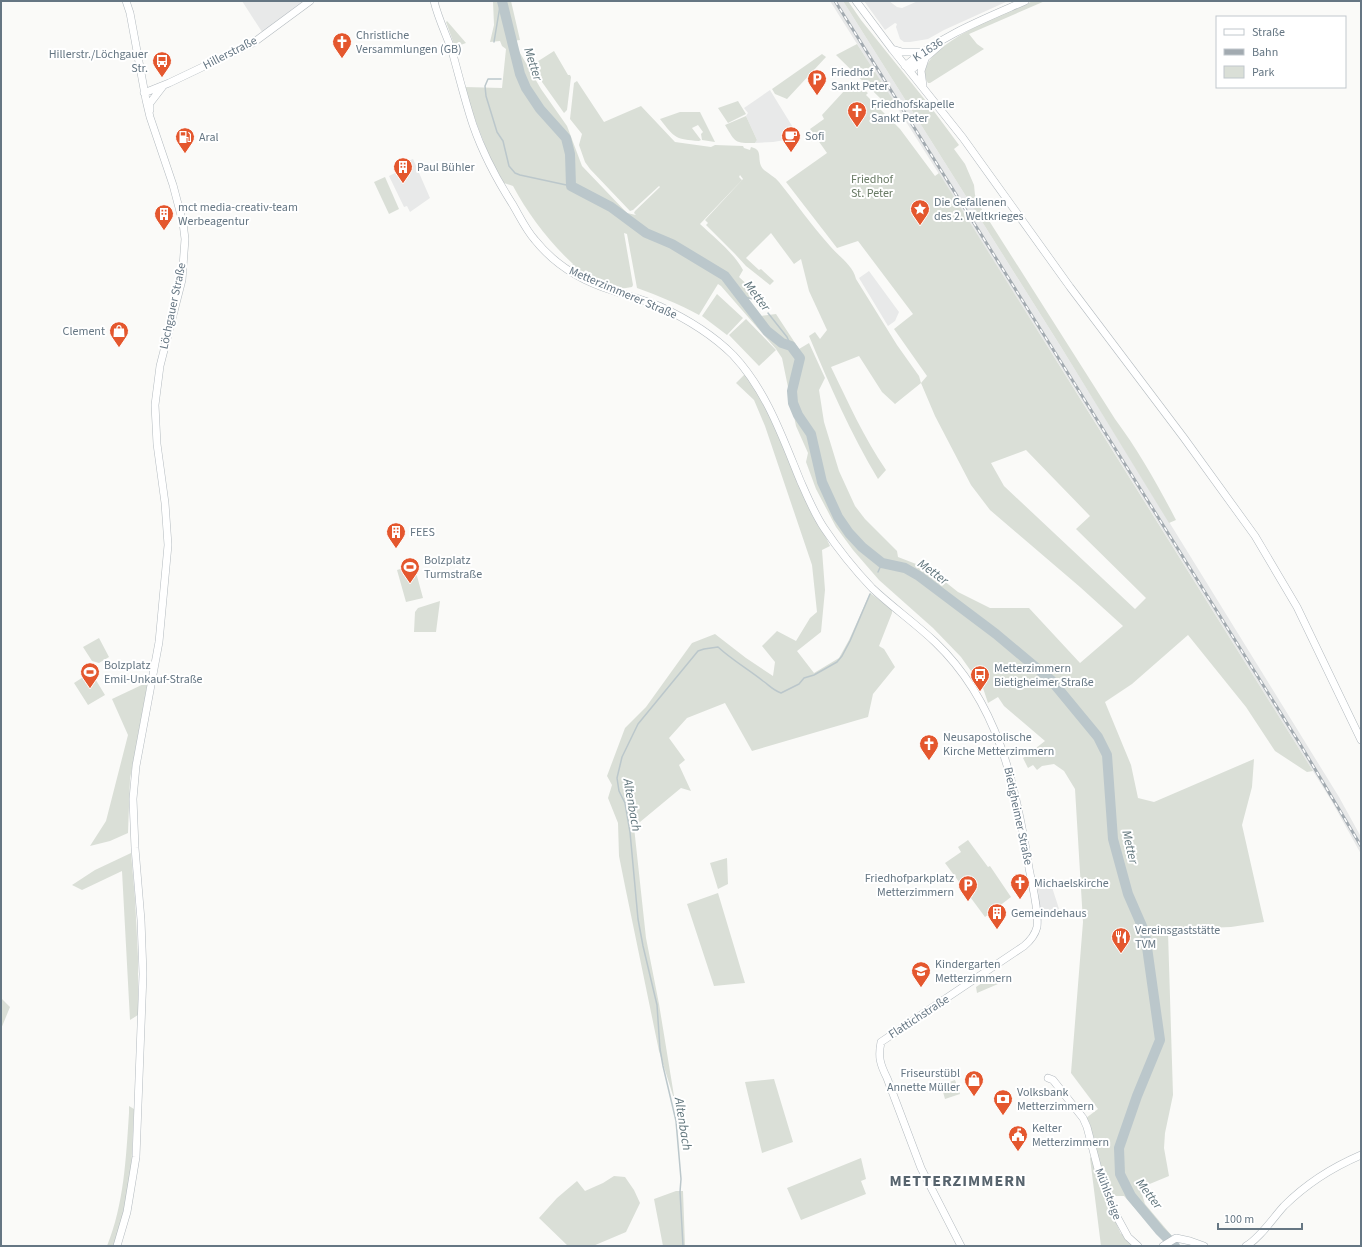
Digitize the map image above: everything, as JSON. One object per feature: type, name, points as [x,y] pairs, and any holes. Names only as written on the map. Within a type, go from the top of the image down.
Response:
[{"type":"main road","name":"Löchgauer Straße","points":[[118,1246],[128,1205],[136,1157],[142,995],[141,920],[135,848],[133,799],[138,760],[159,642],[168,540],[165,502],[157,444],[155,405],[160,366],[182,280],[185,239],[183,223],[173,185],[150,117],[130,13],[126,1]]},
{"type":"main road","name":"Hillerstraße","points":[[144,92],[163,86],[251,44],[310,1]]},
{"type":"main road","name":"Metterzimmerer Straße","points":[[434,1],[450,47],[473,124],[486,156],[504,192],[535,240],[549,255],[574,275],[613,291],[657,306],[686,320],[710,335],[732,354],[754,382],[764,398],[821,524],[837,548],[874,590],[936,643]]},
{"type":"main road","points":[[856,1],[963,138],[1070,287],[1184,438],[1255,536],[1297,607],[1361,740]]},
{"type":"main road","name":"K 1636","points":[[908,68],[949,37],[1025,1]]},
{"type":"main road","points":[[892,49],[924,55],[921,71],[923,88]]},
{"type":"main road","points":[[150,117],[150,103],[163,86]]},
{"type":"main road","name":"Bietigheimer Straße","points":[[936,643],[960,670],[978,697],[996,731],[1011,776],[1023,830],[1036,910],[1036,927],[1034,935],[1027,944],[996,965]]},
{"type":"main road","name":"Flattichstraße","points":[[960,1246],[929,1186],[913,1150],[879,1054],[881,1042],[996,965]]},
{"type":"main road","name":"Mühlsteige","points":[[1048,1078],[1053,1080],[1083,1118],[1087,1127],[1098,1169],[1116,1215],[1128,1237],[1138,1246]]},
{"type":"main road","points":[[1246,1246],[1256,1238],[1285,1205],[1305,1188],[1337,1167],[1361,1156]]},
{"type":"main road","points":[[1163,1246],[1176,1238],[1204,1246]]},
{"type":"shaded area","points":[[242,1],[304,1],[262,32]]},
{"type":"shaded area","points":[[498,1],[503,1],[511,28],[507,30]]},
{"type":"shaded area","points":[[830,1],[843,1],[1061,347],[1339,797],[1361,837],[1361,854],[1331,800]]},
{"type":"shaded area","points":[[864,1],[889,1],[897,7],[902,8],[918,1],[1008,1],[944,30],[928,39],[904,42],[900,39],[896,27],[897,24],[895,23],[885,30]]},
{"type":"shaded area","points":[[770,90],[797,134],[791,139],[755,143],[757,140],[746,116],[748,113],[744,108]]},
{"type":"shaded area","points":[[413,159],[430,198],[410,212],[407,206],[404,207],[389,176],[403,169],[401,164]]},
{"type":"shaded area","points":[[869,271],[899,312],[895,321],[888,326],[859,278]]},
{"type":"shaded area","points":[[1050,881],[1061,915],[1042,918],[1037,883]]},
{"type":"green space","name":"Friedhof St. Peter","points":[[493,1],[511,1],[520,40],[513,41],[541,89],[567,126],[582,166],[627,213],[636,215],[634,213],[635,211],[660,187],[659,186],[633,210],[630,211],[590,169],[585,162],[579,145],[582,134],[570,119],[574,83],[577,81],[604,122],[641,106],[675,142],[711,147],[715,145],[743,146],[744,148],[750,150],[751,147],[755,148],[759,153],[761,167],[779,182],[823,238],[852,269],[856,279],[897,345],[919,376],[921,383],[927,376],[894,329],[913,314],[858,241],[837,248],[786,182],[827,153],[810,129],[824,119],[822,115],[845,90],[856,84],[868,93],[866,95],[900,129],[935,176],[939,173],[1313,771],[1307,772],[1275,751],[1246,707],[1188,635],[1132,684],[1105,702],[1131,765],[1138,798],[1154,802],[1254,759],[1252,787],[1242,825],[1264,922],[1231,927],[1207,928],[1185,933],[1168,932],[1173,1095],[1165,1133],[1164,1148],[1169,1176],[1140,1188],[1145,1204],[1172,1236],[1165,1242],[1124,1196],[1111,1196],[1099,1165],[1086,1118],[1098,1109],[1071,1073],[1083,922],[1075,789],[1064,771],[1054,764],[1042,766],[1037,770],[1033,765],[1028,768],[1023,758],[1045,741],[1004,706],[998,697],[988,703],[983,688],[961,657],[933,628],[879,580],[853,550],[836,527],[816,489],[806,462],[808,453],[796,426],[782,358],[776,349],[721,286],[718,284],[699,315],[669,300],[637,288],[627,234],[624,233],[633,285],[632,287],[620,289],[581,273],[570,266],[573,264],[540,227],[525,207],[513,186],[504,183],[490,158],[473,114],[465,87],[502,88],[506,49],[502,46],[500,41],[490,42],[494,25]],"holes":[[[740,175],[743,179],[705,220],[708,223],[706,225],[746,266],[770,285],[774,281],[746,258],[771,233],[794,264],[801,259],[809,291],[827,330],[820,339],[815,332],[809,336],[841,409],[878,479],[886,470],[863,433],[831,367],[859,356],[882,392],[895,404],[921,383],[935,416],[971,485],[990,510],[1123,626],[1080,663],[1029,608],[990,608],[958,592],[929,569],[898,557],[897,551],[865,519],[855,506],[839,471],[824,422],[819,390],[825,378],[809,343],[799,349],[776,314],[761,316],[748,303],[752,289],[739,277],[743,270],[739,263],[729,251],[700,224],[742,180],[739,177]],[[1026,450],[1090,516],[1076,529],[1146,598],[1135,609],[1004,486],[991,463]]]},
{"type":"green space","points":[[843,1],[848,1],[861,20],[930,106],[959,145],[954,149],[965,164],[974,185],[975,195],[981,208],[1115,419],[1140,455],[1176,520],[1169,523],[1061,347]]},
{"type":"green space","points":[[1033,1],[1045,1],[969,34],[977,44],[984,49],[928,83],[925,74],[929,62],[938,51],[970,30]]},
{"type":"green space","points":[[447,21],[466,43],[455,47],[446,22]]},
{"type":"green space","points":[[857,44],[897,106],[892,107],[882,100],[836,55]]},
{"type":"green space","points":[[554,51],[568,75],[571,77],[567,110],[564,113],[532,65]]},
{"type":"green space","points":[[822,54],[826,57],[787,99],[775,94],[772,89]]},
{"type":"green space","points":[[738,101],[746,114],[728,123],[718,108]]},
{"type":"green space","points":[[680,112],[700,112],[715,142],[702,140],[701,134],[703,132],[698,125],[692,128],[701,140],[699,141],[685,140],[676,137],[669,131],[660,119]]},
{"type":"green space","points":[[746,116],[757,140],[755,143],[743,143],[736,141],[725,125]]},
{"type":"green space","points":[[385,177],[399,209],[389,214],[374,182]]},
{"type":"green space","points":[[717,294],[743,318],[727,335],[702,316]]},
{"type":"green space","points":[[746,319],[776,350],[759,366],[729,335]]},
{"type":"green space","points":[[745,374],[760,396],[830,546],[822,550],[825,590],[821,632],[797,651],[814,673],[839,658],[849,640],[870,593],[892,609],[892,613],[879,646],[884,649],[895,667],[873,694],[868,717],[752,751],[725,703],[687,718],[669,738],[685,760],[679,765],[691,791],[681,788],[634,827],[646,938],[659,1004],[675,1102],[659,1051],[619,856],[618,823],[608,798],[612,785],[607,776],[625,728],[646,707],[692,643],[715,634],[746,658],[773,676],[775,662],[762,646],[777,631],[796,641],[810,618],[817,612],[812,565],[765,426],[754,400],[736,383]]},
{"type":"green space","name":"Bolzplatz Turmstraße","points":[[414,565],[423,598],[406,602],[397,570]]},
{"type":"green space","points":[[440,601],[436,632],[414,632],[415,612],[418,608]]},
{"type":"green space","points":[[99,638],[109,657],[99,663],[92,661],[83,647]]},
{"type":"green space","name":"Bolzplatz Emil-Unkauf-Straße","points":[[91,672],[105,695],[88,705],[74,683]]},
{"type":"green space","points":[[148,682],[130,779],[128,833],[110,841],[90,846],[106,821],[128,735],[112,699]]},
{"type":"green space","points":[[968,840],[988,867],[990,866],[1011,897],[985,917],[945,863],[961,852],[958,847]]},
{"type":"green space","points":[[131,853],[138,957],[138,1015],[130,1020],[122,871],[82,890],[72,885],[95,870]]},
{"type":"green space","points":[[727,858],[728,884],[718,889],[710,863]]},
{"type":"green space","points":[[718,893],[745,983],[714,986],[687,904]]},
{"type":"green space","points":[[991,977],[996,979],[998,984],[977,993],[976,987]]},
{"type":"green space","points":[[1,998],[10,1007],[1,1029]]},
{"type":"green space","points":[[774,1079],[793,1142],[762,1153],[745,1082]]},
{"type":"green space","points":[[955,1080],[960,1094],[945,1099],[941,1085]]},
{"type":"green space","points":[[129,1106],[134,1109],[131,1175],[125,1208],[114,1246],[107,1246],[113,1230],[121,1197]]},
{"type":"green space","points":[[1091,1157],[1106,1200],[1121,1234],[1123,1233],[1133,1246],[1101,1246]]},
{"type":"green space","points":[[861,1158],[866,1179],[861,1181],[866,1194],[801,1220],[787,1188]]},
{"type":"green space","points":[[614,1176],[625,1177],[634,1190],[640,1203],[626,1232],[593,1246],[568,1246],[539,1218],[557,1198],[577,1181],[585,1191]]},
{"type":"green space","points":[[676,1191],[683,1191],[685,1246],[663,1246],[654,1199]]},
{"type":"waterway","name":"Metter","points":[[502,1],[520,74],[526,88],[540,109],[566,138],[570,154],[571,186],[611,207],[646,233],[672,244],[725,276],[767,331],[782,343],[791,346],[800,358],[792,391],[793,403],[798,415],[811,434],[822,482],[838,517],[849,533],[862,547],[882,563],[905,568],[919,576],[996,634],[1051,680],[1098,737],[1107,755],[1113,839],[1128,894],[1145,933],[1160,1040],[1137,1096],[1119,1148],[1120,1174],[1131,1196],[1160,1231],[1175,1246]]},
{"type":"waterway","points":[[494,42],[500,6]]},
{"type":"waterway","points":[[501,79],[488,79],[485,86],[486,96],[497,132],[503,141],[509,166],[515,173],[520,175],[571,186]]},
{"type":"waterway","points":[[740,296],[753,299],[756,302]]},
{"type":"waterway","points":[[768,313],[787,337],[791,346]]},
{"type":"waterway","name":"Altenbach","points":[[878,572],[882,563]]},
{"type":"waterway","name":"Altenbach","points":[[683,1246],[680,1192],[681,1179],[676,1121],[660,1049],[657,1005],[638,919],[630,832],[625,803],[619,791],[617,778],[622,757],[638,724],[698,651],[718,647],[776,691],[781,693],[799,684],[804,678],[814,675],[837,662],[850,641],[870,594]]},
{"type":"railway","points":[[835,1],[1300,744],[1361,846]]},
{"type":"place","name":"Christliche Versammlungen (GB)","points":[[342,59]]},
{"type":"place","name":"Hillerstr./Löchgauer Str.","points":[[162,78]]},
{"type":"place","name":"Friedhof Sankt Peter","points":[[817,96]]},
{"type":"place","name":"Friedhofskapelle Sankt Peter","points":[[857,128]]},
{"type":"place","name":"Sofi","points":[[791,153]]},
{"type":"place","name":"Aral","points":[[185,154]]},
{"type":"place","name":"Paul Bühler","points":[[403,184]]},
{"type":"place","name":"Die Gefallenen des 2. Weltkrieges","points":[[920,226]]},
{"type":"place","name":"mct media-creativ-team Werbeagentur","points":[[164,231]]},
{"type":"place","name":"Clement","points":[[119,348]]},
{"type":"place","name":"FEES","points":[[396,549]]},
{"type":"place","name":"Bolzplatz Turmstraße","points":[[410,584]]},
{"type":"place","name":"Bolzplatz Emil-Unkauf-Straße","points":[[90,689]]},
{"type":"place","name":"Metterzimmern Bietigheimer Straße","points":[[980,692]]},
{"type":"place","name":"Neusapostolische Kirche Metterzimmern","points":[[929,761]]},
{"type":"place","name":"Michaelskirche","points":[[1020,900]]},
{"type":"place","name":"Friedhofparkplatz Metterzimmern","points":[[968,902]]},
{"type":"place","name":"Gemeindehaus","points":[[997,930]]},
{"type":"place","name":"Vereinsgaststätte TVM","points":[[1121,954]]},
{"type":"place","name":"Kindergarten Metterzimmern","points":[[921,988]]},
{"type":"place","name":"Friseurstübl Annette Müller","points":[[974,1097]]},
{"type":"place","name":"Volksbank Metterzimmern","points":[[1003,1116]]},
{"type":"place","name":"Kelter Metterzimmern","points":[[1018,1152]]},
{"type":"district","name":"METTERZIMMERN","points":[[958,1181]]}]
